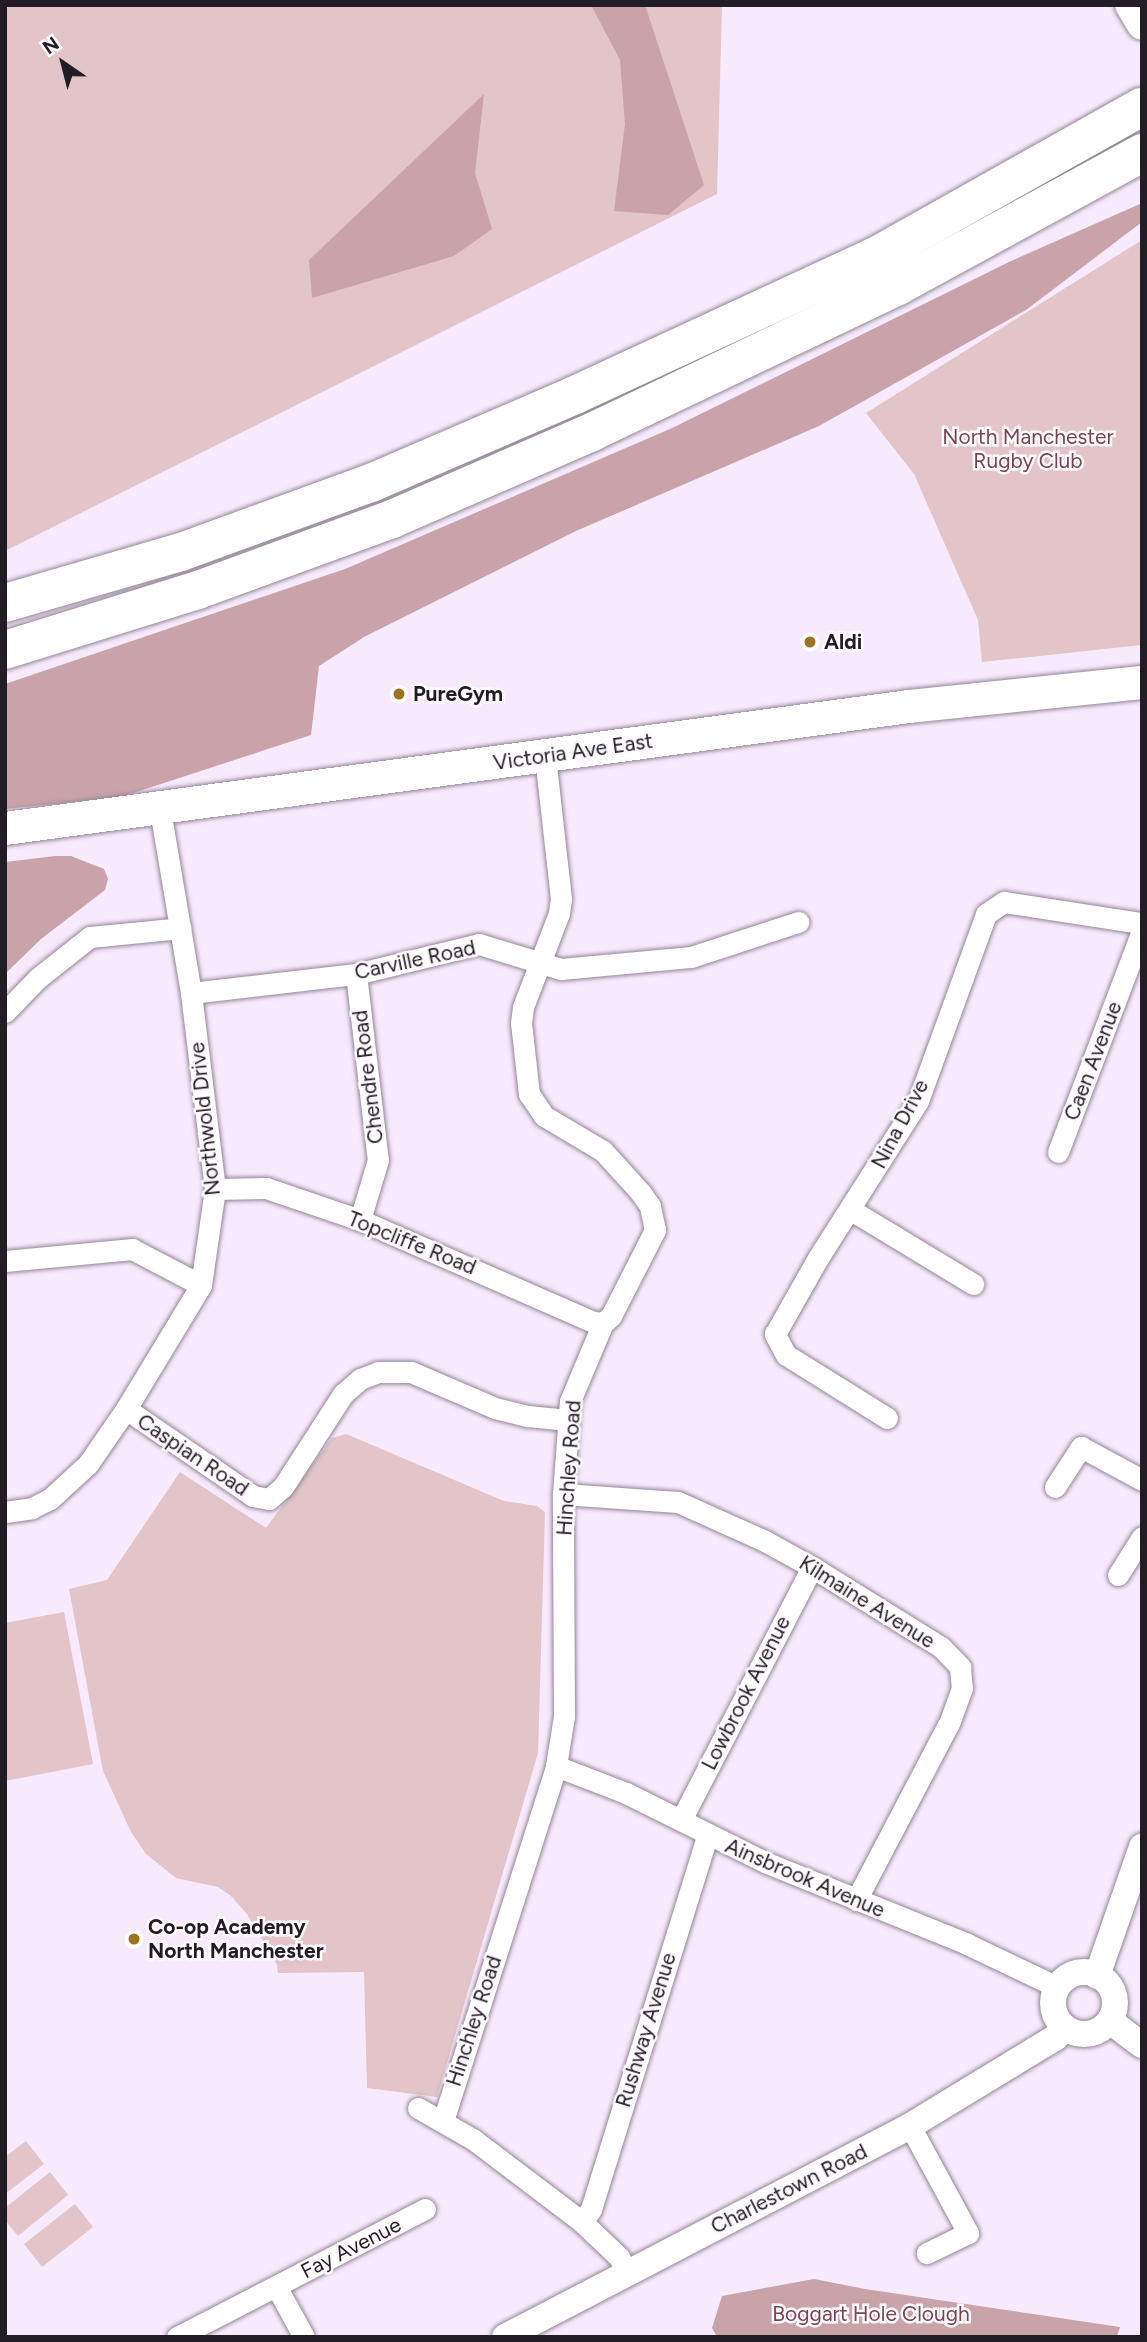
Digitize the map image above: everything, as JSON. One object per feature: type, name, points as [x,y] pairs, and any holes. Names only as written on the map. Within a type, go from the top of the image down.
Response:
[{"type":"highway","points":[[5,603],[181,552],[359,488],[575,395],[876,256],[1142,107]]},
{"type":"highway","points":[[5,650],[198,590],[366,528],[592,432],[898,286],[1142,153]]},
{"type":"main road","points":[[1130,5],[1142,25]]},
{"type":"main road","name":"Victoria Ave East","points":[[5,828],[909,706],[1142,682]]},
{"type":"street","name":"Hinchley Road","points":[[443,2121],[556,1766],[564,1716],[563,1494],[570,1401],[603,1323],[611,1316],[655,1230],[653,1217],[641,1192],[603,1152],[554,1124],[535,1106],[530,1094],[521,1023],[523,1007],[559,913],[561,899],[545,757]]},
{"type":"street","name":"Northwold Drive","points":[[5,1512],[32,1508],[70,1484],[88,1464],[126,1409],[201,1284],[215,1189],[191,993],[160,809]]},
{"type":"street","name":"Nina Drive","points":[[887,1418],[786,1355],[775,1334],[818,1258],[918,1101],[986,914],[1004,902],[1142,923]]},
{"type":"street","name":"Carville Road","points":[[191,993],[356,974],[479,944],[561,969],[691,957],[798,922]]},
{"type":"street","points":[[5,1012],[38,978],[90,937],[181,928]]},
{"type":"street","name":"Caen Avenue","points":[[1058,1152],[1142,931]]},
{"type":"street","name":"Chendre Road","points":[[356,974],[378,1160],[360,1220]]},
{"type":"street","name":"Topcliffe Road","points":[[215,1189],[266,1188],[360,1220],[594,1322],[603,1323]]},
{"type":"street","points":[[851,1210],[974,1284]]},
{"type":"street","points":[[5,1261],[132,1249],[201,1284]]},
{"type":"street","name":"Caspian Road","points":[[126,1409],[253,1496],[269,1499],[283,1487],[343,1394],[360,1379],[378,1371],[411,1372],[495,1408],[528,1416],[568,1420]]},
{"type":"street","points":[[1055,1487],[1081,1447],[1142,1480]]},
{"type":"street","name":"Kilmaine Avenue","points":[[563,1494],[678,1502],[765,1541],[812,1567],[941,1647],[960,1667],[962,1688],[949,1723],[856,1900]]},
{"type":"street","points":[[1118,1576],[1142,1537]]},
{"type":"street","name":"Lowbrook Avenue","points":[[681,1819],[812,1567]]},
{"type":"street","name":"Ainsbrook Avenue","points":[[556,1766],[626,1793],[681,1819],[707,1836],[967,1944],[1057,1987]]},
{"type":"street","name":"Rushway Avenue","points":[[582,2222],[591,2208],[707,1836]]},
{"type":"street","points":[[1097,1976],[1142,1847]]},
{"type":"street","points":[[1075,1974],[1097,1976],[1107,1983],[1115,1997],[1110,2021],[1090,2033],[1078,2034],[1065,2028],[1054,2011],[1057,1987],[1075,1974]]},
{"type":"street","points":[[1110,2021],[1142,2045]]},
{"type":"street","name":"Charlestown Road","points":[[505,2337],[911,2126],[1055,2038],[1065,2028]]},
{"type":"street","points":[[418,2108],[493,2154],[582,2222],[619,2257],[627,2273]]},
{"type":"street","points":[[911,2126],[968,2233],[927,2253]]},
{"type":"street","name":"Fay Avenue","points":[[177,2337],[425,2209]]},
{"type":"street","points":[[276,2286],[304,2337]]},
{"type":"green space","points":[[5,5],[722,5],[717,194],[5,551]]},
{"type":"green space","points":[[591,5],[645,5],[704,185],[668,215],[614,211],[625,124],[620,60]]},
{"type":"green space","points":[[484,94],[475,173],[492,229],[454,256],[312,298],[309,260]]},
{"type":"green space","points":[[1142,203],[1142,222],[1026,310],[819,426],[576,531],[364,637],[319,666],[311,735],[121,797],[5,809],[5,684],[345,569],[670,429],[1011,261]]},
{"type":"green space","name":"North Manchester Rugby Club","points":[[1142,240],[1142,645],[982,662],[978,620],[914,474],[866,413]]},
{"type":"green space","points":[[71,856],[104,869],[108,879],[105,890],[41,939],[5,974],[5,862]]},
{"type":"green space","points":[[346,1434],[504,1501],[537,1506],[545,1512],[538,1753],[437,2097],[367,2088],[364,1972],[278,1973],[277,1965],[247,1914],[231,1896],[218,1887],[176,1878],[146,1854],[131,1832],[103,1771],[69,1589],[107,1580],[180,1472],[266,1528],[332,1438]]},
{"type":"green space","points":[[64,1612],[93,1764],[5,1781],[5,1623]]},
{"type":"green space","points":[[26,2141],[44,2164],[5,2194],[5,2157]]},
{"type":"green space","points":[[50,2172],[68,2195],[18,2236],[5,2220],[5,2208]]},
{"type":"green space","points":[[75,2204],[93,2227],[42,2267],[24,2244]]},
{"type":"green space","name":"Boggart Hole Clough","points":[[814,2279],[1120,2327],[1117,2337],[717,2337],[712,2328],[722,2296]]},
{"type":"place","name":"Aldi","points":[[810,642]]},
{"type":"place","name":"PureGym","points":[[399,694]]},
{"type":"place","name":"Co-op Academy North Manchester","points":[[134,1939]]}]
